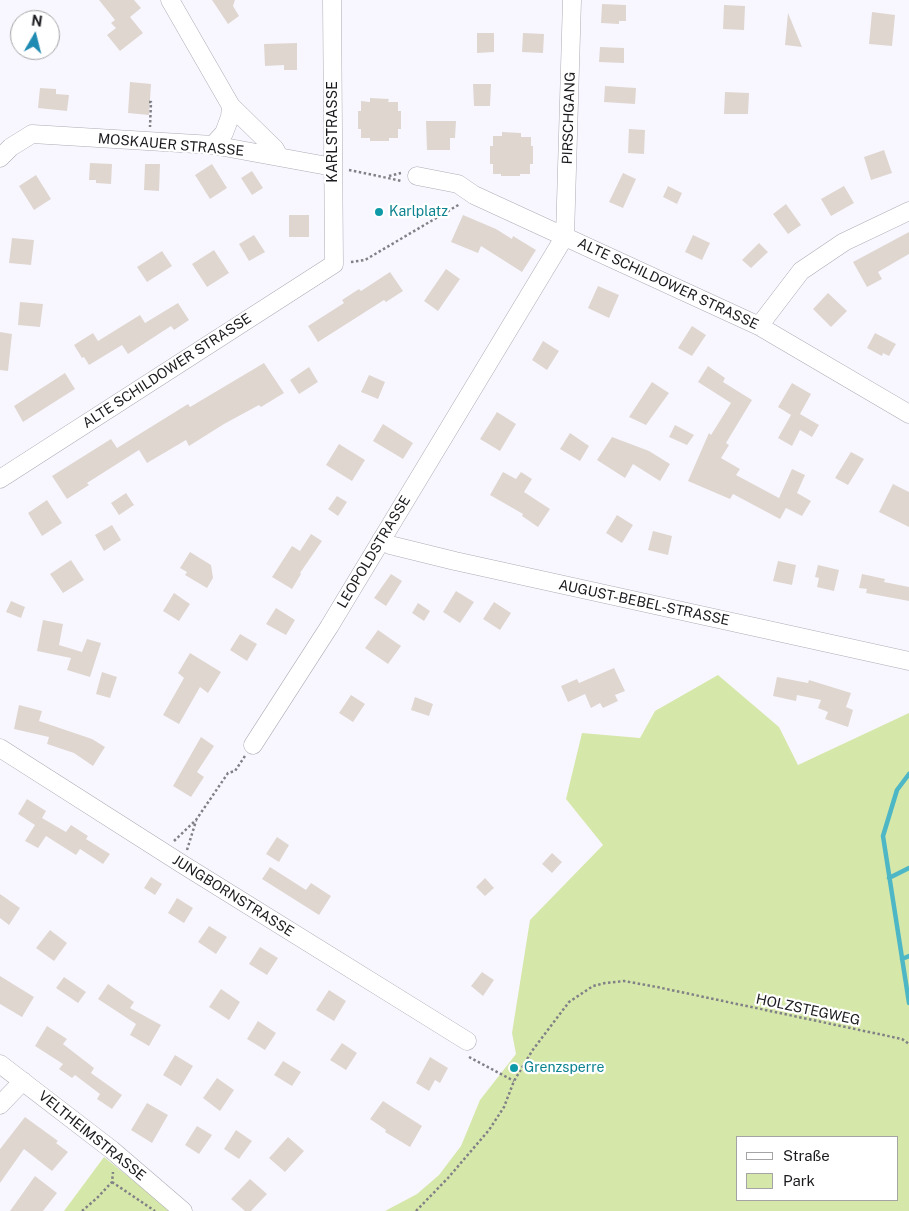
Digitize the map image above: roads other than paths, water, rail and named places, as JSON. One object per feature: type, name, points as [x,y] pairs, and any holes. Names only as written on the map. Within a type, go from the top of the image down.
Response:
[{"type":"street","points":[[170,0],[231,106],[275,149],[279,157]]},
{"type":"street","name":"KARLSTRASSE","points":[[332,0],[334,264]]},
{"type":"street","name":"PIRSCHGANG","points":[[565,236],[572,0]]},
{"type":"street","points":[[213,145],[224,133],[230,117],[231,106]]},
{"type":"street","name":"MOSKAUER STRASSE","points":[[6,153],[32,134],[213,145],[333,167]]},
{"type":"street","name":"ALTE SCHILDOWER STRASSE","points":[[417,176],[458,184],[474,195],[759,326],[909,414]]},
{"type":"street","points":[[759,326],[801,272],[844,242],[909,211]]},
{"type":"street","name":"LEOPOLDSTRASSE","points":[[253,745],[328,627],[565,236]]},
{"type":"street","name":"ALTE SCHILDOWER STRASSE","points":[[0,479],[334,264]]},
{"type":"street","name":"AUGUST-BEBEL-STRASSE","points":[[381,540],[390,545],[455,561],[909,661]]},
{"type":"street","name":"JUNGBORNSTRASSE","points":[[0,748],[182,864],[467,1041]]},
{"type":"street","name":"VELTHEIMSTRASSE","points":[[0,1064],[112,1150],[183,1211]]},
{"type":"street","points":[[0,1105],[23,1081]]},
{"type":"waterway","points":[[909,774],[897,790],[883,836],[909,1003]]},
{"type":"waterway","points":[[889,878],[909,868]]},
{"type":"waterway","points":[[902,959],[909,956]]},
{"type":"place","name":"Karlplatz","points":[[379,212]]},
{"type":"place","name":"Grenzsperre","points":[[514,1068]]}]
